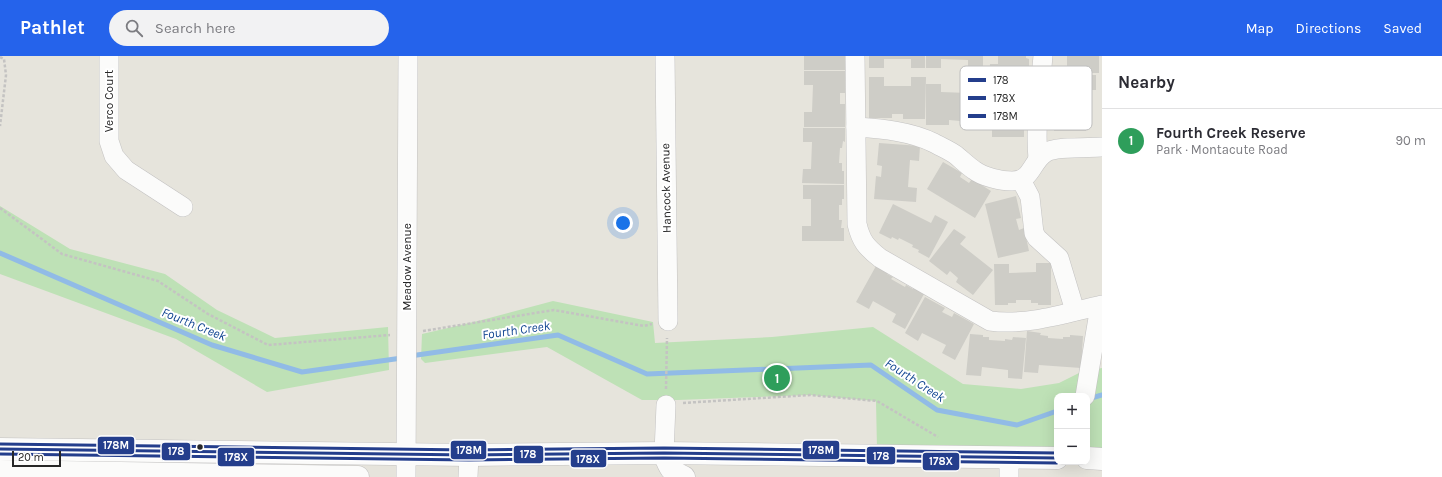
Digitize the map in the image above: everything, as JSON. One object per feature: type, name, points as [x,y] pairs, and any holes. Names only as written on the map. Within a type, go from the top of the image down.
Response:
[{"type":"main road","points":[[0,449],[469,455],[664,453],[1009,467],[1054,459]]},
{"type":"main road","points":[[664,453],[668,466],[674,472],[684,477]]},
{"type":"main road","points":[[1090,458],[1102,459]]},
{"type":"main road","points":[[0,471],[358,477]]},
{"type":"street","name":"Verco Court","points":[[109,56],[109,141],[114,156],[126,170],[183,207]]},
{"type":"street","name":"Meadow Avenue","points":[[406,477],[408,56]]},
{"type":"street","name":"Hancock Avenue","points":[[664,56],[668,321]]},
{"type":"street","points":[[855,56],[857,224],[860,236],[867,247],[880,258],[990,321],[1018,323],[1101,305],[1085,393]]},
{"type":"street","points":[[1042,66],[1043,56]]},
{"type":"street","points":[[856,127],[895,130],[932,142],[956,155],[975,171],[992,177],[1011,181],[1021,180],[1030,173],[1038,159],[1045,152],[1053,149],[1102,147]]},
{"type":"street","points":[[1037,130],[1038,159]]},
{"type":"street","points":[[1021,180],[1030,197],[1034,233],[1037,238],[1059,258],[1075,311]]},
{"type":"street","points":[[664,453],[666,405]]},
{"type":"street","points":[[468,477],[469,455]]},
{"type":"path","points":[[0,57],[4,60],[6,75],[0,126]]},
{"type":"path","points":[[0,208],[62,254],[158,281],[208,314],[268,345],[406,336],[554,310],[644,326],[668,321],[666,405],[810,395],[876,401],[943,440]]},
{"type":"green space","points":[[0,206],[70,249],[165,274],[217,310],[275,338],[388,327],[389,370],[267,392],[176,339],[0,274]]},
{"type":"green space","points":[[553,301],[653,322],[655,343],[772,337],[873,327],[963,384],[1021,389],[1059,383],[1081,372],[1102,368],[1102,449],[1090,449],[1090,393],[1054,393],[1054,449],[877,449],[876,401],[810,395],[642,400],[547,347],[425,363],[421,359],[422,334]]},
{"type":"building","points":[[804,56],[846,56],[846,70],[804,70]]},
{"type":"building","points":[[869,56],[925,56],[925,68],[911,68],[911,59],[884,59],[884,68],[869,68]]},
{"type":"building","points":[[926,56],[983,56],[983,66],[968,66],[968,60],[941,59],[941,68],[926,68]]},
{"type":"building","points":[[998,56],[1026,56],[1026,58],[1029,59],[1029,66],[990,66],[990,64],[998,64]]},
{"type":"building","points":[[1067,56],[1099,56],[1099,73],[1092,73],[1092,66],[1067,66]]},
{"type":"building","points":[[804,71],[845,71],[845,93],[840,93],[840,104],[845,104],[845,127],[804,127],[804,112],[812,112],[813,85],[804,85]]},
{"type":"building","points":[[1092,75],[1096,75],[1096,90],[1092,90]]},
{"type":"building","points":[[869,77],[884,77],[884,86],[911,86],[911,77],[926,77],[925,119],[903,119],[903,114],[892,114],[892,118],[869,118]]},
{"type":"building","points":[[926,84],[941,84],[941,92],[960,93],[960,121],[949,120],[949,125],[926,125]]},
{"type":"building","points":[[803,128],[845,128],[845,142],[843,141],[842,148],[840,148],[839,163],[842,163],[842,171],[844,171],[844,184],[802,183],[803,169],[811,169],[812,142],[803,142]]},
{"type":"building","points":[[992,130],[1024,130],[1024,137],[992,137]]},
{"type":"building","points":[[1054,130],[1086,130],[1086,131]]},
{"type":"building","points":[[879,143],[920,146],[919,161],[910,160],[908,187],[917,188],[916,202],[874,199],[876,176],[881,177],[882,166],[877,165]]},
{"type":"building","points":[[943,162],[962,173],[960,177],[969,183],[972,179],[991,191],[975,218],[927,189]]},
{"type":"building","points":[[803,185],[844,185],[844,199],[842,199],[842,205],[839,205],[839,220],[842,220],[841,228],[844,228],[844,241],[802,241],[802,226],[811,226],[811,199],[803,199]]},
{"type":"building","points":[[1016,196],[1021,218],[1016,219],[1019,230],[1024,228],[1029,251],[998,258],[985,204]]},
{"type":"building","points":[[893,204],[931,223],[935,215],[948,222],[929,258],[918,252],[919,250],[912,247],[913,245],[899,238],[898,240],[892,237],[891,239],[879,233]]},
{"type":"building","points":[[954,229],[966,237],[960,244],[993,270],[973,295],[956,282],[958,278],[950,271],[947,275],[929,261]]},
{"type":"building","points":[[1036,263],[1051,263],[1051,305],[1038,305],[1038,303],[1031,303],[1031,300],[1016,300],[1016,303],[1008,303],[1008,305],[995,305],[994,264],[1009,264],[1009,273],[1036,272]]},
{"type":"building","points":[[876,266],[888,272],[887,274],[893,277],[891,279],[905,287],[906,285],[913,289],[914,286],[925,292],[905,329],[892,322],[896,314],[873,301],[869,309],[856,302]]},
{"type":"building","points":[[925,297],[945,308],[942,312],[952,317],[954,313],[974,324],[955,360],[942,353],[946,345],[922,333],[918,341],[905,333]]},
{"type":"building","points":[[1027,331],[1041,333],[1040,335],[1048,336],[1048,338],[1063,339],[1063,337],[1070,337],[1070,335],[1083,336],[1081,368],[1039,365],[1038,373],[1024,372]]},
{"type":"building","points":[[970,334],[983,335],[983,337],[989,337],[989,340],[1005,341],[1005,339],[1012,340],[1013,337],[1026,338],[1022,379],[1008,378],[1008,370],[982,367],[981,376],[966,375]]},
{"type":"waterway","name":"Fourth Creek","points":[[0,253],[212,345],[302,372],[402,358]]},
{"type":"waterway","name":"Fourth Creek","points":[[410,356],[558,335],[647,374],[871,365],[937,410],[1017,425],[1054,412]]},
{"type":"waterway","name":"Fourth Creek","points":[[1090,398],[1102,395]]},
{"type":"transit line","name":"178M","points":[[0,444],[469,450],[664,448],[1054,453]]},
{"type":"transit line","name":"178","points":[[0,449],[469,455],[664,453],[1054,458]]},
{"type":"transit line","name":"178X","points":[[0,454],[469,460],[664,458],[1054,463]]},
{"type":"place","name":"Fourth Creek Reserve","points":[[777,378]]}]
